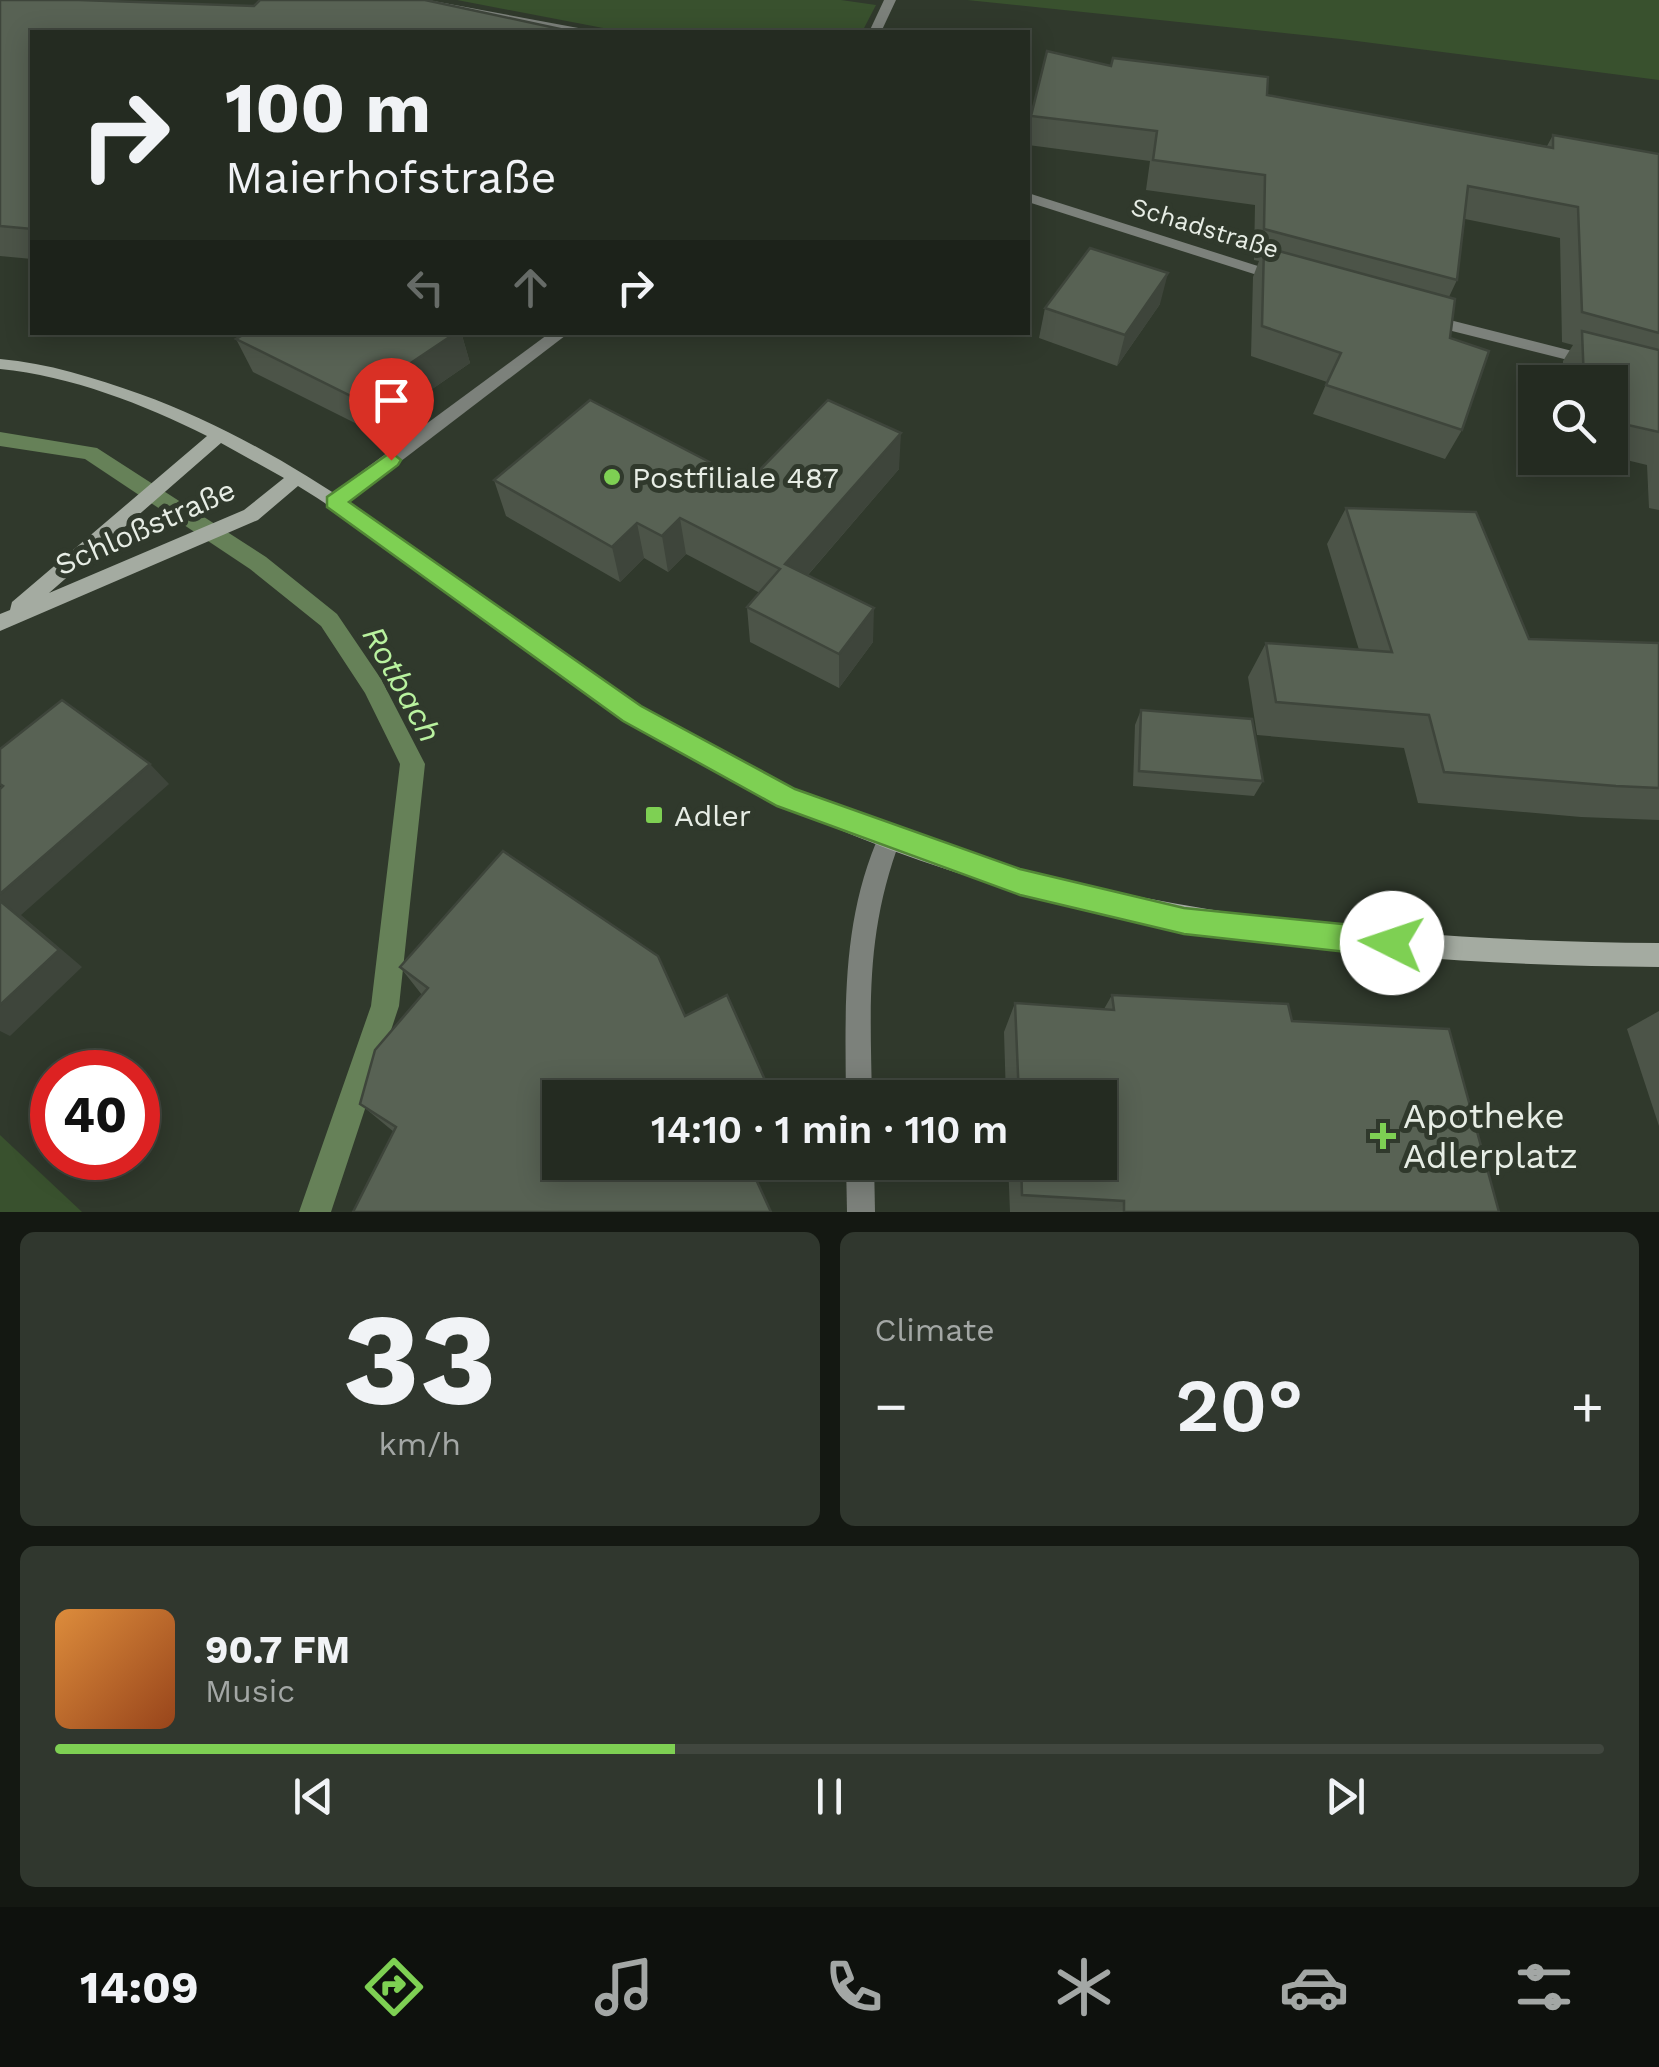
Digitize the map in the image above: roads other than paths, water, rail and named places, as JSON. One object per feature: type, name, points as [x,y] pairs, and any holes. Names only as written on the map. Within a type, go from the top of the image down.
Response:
[{"type":"street","points":[[407,0],[582,30]]},
{"type":"street","points":[[876,30],[890,0]]},
{"type":"street","name":"Schadstraße","points":[[1030,198],[1294,281]]},
{"type":"street","points":[[1407,313],[1602,363]]},
{"type":"street","points":[[334,502],[558,335]]},
{"type":"street","points":[[0,364],[114,390],[221,432],[298,476],[632,713],[786,798],[889,838],[1020,882],[1184,921],[1322,938],[1548,955],[1659,955]]},
{"type":"street","name":"Schloßstraße","points":[[4,621],[221,432]]},
{"type":"street","name":"Schloßstraße","points":[[4,621],[251,515],[298,476]]},
{"type":"street","points":[[859,1080],[857,938],[873,874],[889,838]]},
{"type":"street","points":[[860,1180],[860,1212]]},
{"type":"waterway","name":"Rotbach","points":[[0,439],[90,453],[258,563],[329,620],[373,686],[413,764],[385,1006],[315,1212]]},
{"type":"place","name":"Postfiliale 487","points":[[612,477]]},
{"type":"place","name":"Adler","points":[[654,815]]},
{"type":"place","name":"Apotheke Adlerplatz","points":[[1383,1136]]}]
